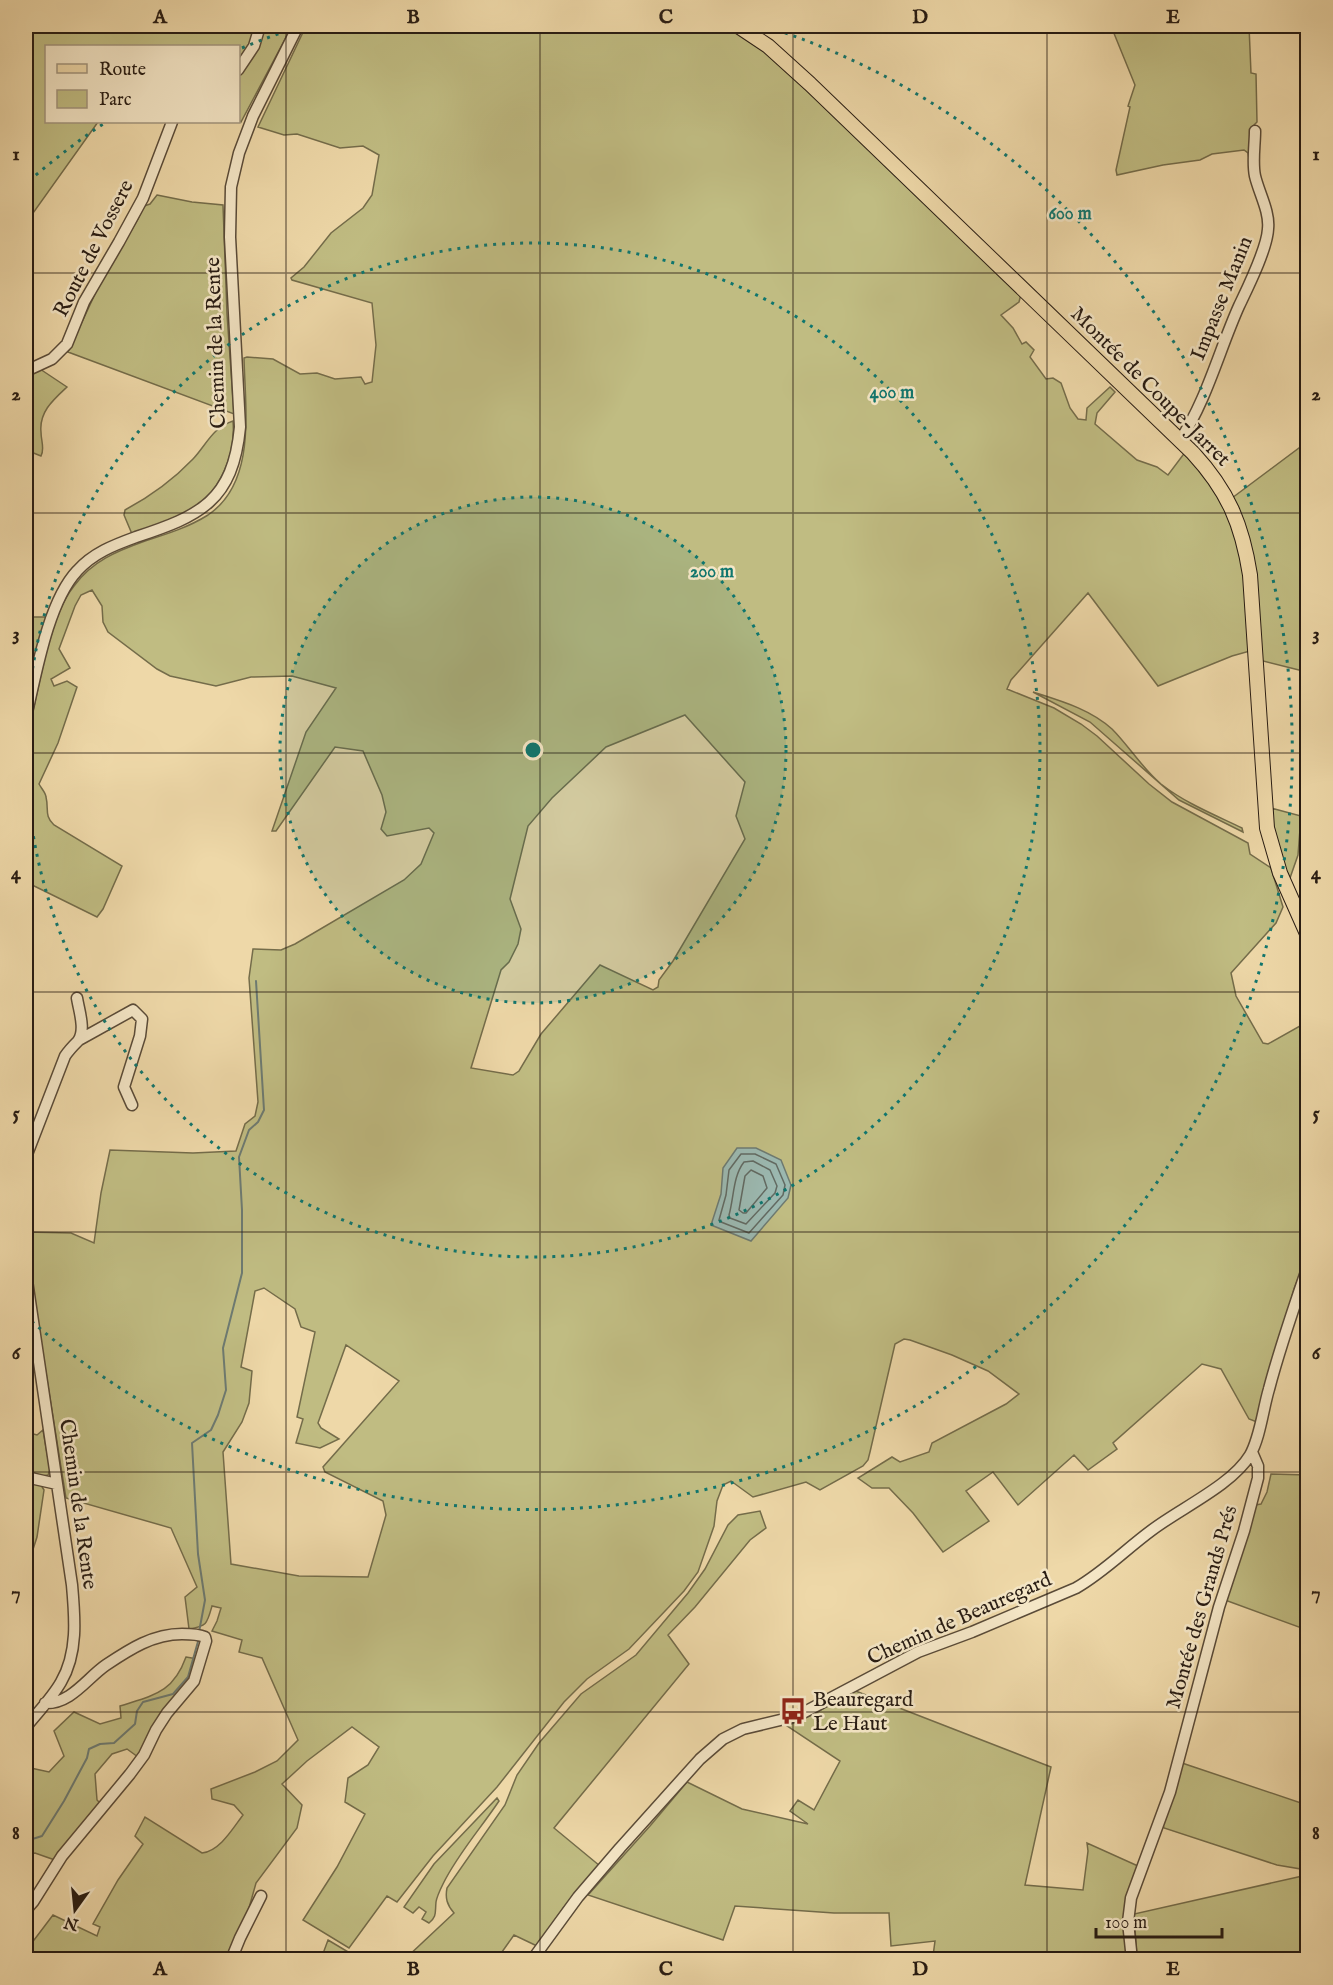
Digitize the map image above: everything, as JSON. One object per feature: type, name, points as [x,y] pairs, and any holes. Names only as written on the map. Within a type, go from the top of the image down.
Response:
[{"type":"main road","name":"Montée de Coupe-Jarret","points":[[738,26],[768,46],[789,64],[1180,440],[1221,487],[1243,536],[1250,574],[1267,828],[1280,873],[1308,936]]},
{"type":"street","points":[[240,67],[254,46],[260,26]]},
{"type":"street","name":"Chemin de la Rente","points":[[26,717],[51,619],[60,596],[76,572],[87,561],[110,547],[176,523],[196,513],[209,504],[231,472],[240,427],[230,237],[231,188],[239,153],[254,116],[298,26]]},
{"type":"street","name":"Route de Vossere","points":[[26,371],[52,359],[67,344],[84,302],[143,198],[172,123]]},
{"type":"street","name":"Impasse Manin","points":[[1180,440],[1189,426],[1249,287],[1268,233],[1268,220],[1255,173],[1255,130]]},
{"type":"street","points":[[77,998],[82,1025],[79,1040]]},
{"type":"street","points":[[26,1157],[70,1048],[79,1040],[133,1010],[142,1019],[140,1036],[124,1087],[132,1105]]},
{"type":"street","name":"Montée des Grands Prés","points":[[1132,1959],[1128,1922],[1131,1898],[1170,1792],[1219,1607],[1244,1531],[1258,1478],[1258,1466],[1252,1452],[1279,1354],[1308,1266]]},
{"type":"street","name":"Chemin de la Rente","points":[[26,1274],[72,1585],[74,1632],[69,1665],[60,1684],[26,1727]]},
{"type":"street","name":"Chemin de Beauregard","points":[[532,1959],[578,1897],[620,1848],[700,1759],[723,1739],[743,1729],[797,1716],[910,1656],[1076,1588],[1091,1579],[1170,1517],[1218,1486],[1239,1469],[1252,1452]]},
{"type":"street","points":[[26,1477],[57,1484]]},
{"type":"street","points":[[26,1910],[62,1856],[144,1755],[167,1713],[194,1681],[206,1641],[198,1635],[165,1635],[144,1642],[106,1665],[64,1699],[55,1703],[45,1703]]},
{"type":"street","points":[[231,1959],[261,1896]]},
{"type":"green space","points":[[26,26],[258,26],[251,45],[240,62],[240,45],[45,45],[45,123],[97,123],[26,223]]},
{"type":"green space","points":[[264,26],[292,26],[241,122],[240,71]]},
{"type":"green space","points":[[306,26],[724,26],[753,42],[776,61],[1021,294],[1019,302],[1001,315],[1013,328],[1022,344],[1026,342],[1034,350],[1030,357],[1046,379],[1053,378],[1061,383],[1070,408],[1078,419],[1086,420],[1087,408],[1110,387],[1115,392],[1097,413],[1095,424],[1137,460],[1157,467],[1168,475],[1186,451],[1226,506],[1243,558],[1250,651],[1158,686],[1088,593],[1011,680],[1007,689],[1054,708],[1081,724],[1172,802],[1248,843],[1250,854],[1271,868],[1283,907],[1276,923],[1231,973],[1236,996],[1263,1043],[1268,1044],[1307,1022],[1308,1253],[1294,1289],[1257,1422],[1249,1419],[1221,1369],[1202,1364],[1113,1443],[1117,1449],[1088,1470],[1074,1455],[1018,1505],[993,1472],[966,1491],[989,1521],[943,1552],[913,1513],[889,1488],[872,1488],[858,1478],[892,1457],[900,1462],[929,1452],[932,1443],[1006,1404],[1019,1394],[988,1371],[952,1355],[910,1340],[904,1339],[895,1344],[868,1460],[863,1466],[820,1490],[806,1482],[753,1497],[731,1481],[723,1485],[717,1501],[714,1526],[698,1572],[684,1591],[629,1649],[587,1679],[564,1702],[497,1787],[433,1856],[397,1902],[387,1896],[349,1948],[303,1920],[337,1867],[365,1814],[345,1802],[348,1778],[368,1765],[379,1747],[352,1727],[307,1761],[282,1784],[302,1805],[297,1828],[256,1883],[249,1908],[225,1959],[26,1959],[26,1948],[53,1915],[97,1936],[100,1927],[93,1924],[118,1880],[143,1844],[135,1836],[145,1817],[202,1853],[215,1848],[243,1815],[234,1805],[212,1799],[211,1789],[277,1761],[298,1740],[262,1658],[239,1652],[242,1640],[212,1631],[221,1608],[212,1606],[205,1623],[189,1629],[185,1597],[197,1587],[171,1528],[66,1498],[26,1252],[26,1232],[71,1233],[94,1243],[110,1150],[193,1153],[236,1151],[245,1124],[255,1116],[258,1102],[249,978],[253,949],[281,950],[295,944],[404,880],[421,864],[434,833],[429,828],[387,836],[381,829],[386,812],[382,795],[363,751],[335,747],[276,831],[272,831],[306,732],[336,688],[292,676],[251,677],[216,686],[170,676],[157,669],[108,632],[103,622],[102,606],[92,590],[81,595],[59,649],[70,668],[51,679],[54,686],[67,681],[77,687],[58,743],[39,784],[46,795],[47,812],[54,825],[122,866],[103,909],[97,917],[26,882],[27,738],[44,661],[57,618],[69,593],[81,577],[97,563],[125,549],[193,523],[208,515],[224,501],[234,484],[245,443],[244,358],[273,359],[300,374],[317,373],[335,379],[361,377],[365,384],[372,382],[376,345],[372,303],[291,278],[304,267],[331,233],[363,208],[372,195],[379,155],[363,146],[340,148],[297,134],[284,135],[258,127]],"holes":[[[685,715],[745,782],[736,816],[745,839],[673,961],[659,980],[658,987],[653,990],[600,965],[541,1034],[519,1071],[513,1075],[471,1068],[501,970],[509,962],[518,944],[521,929],[510,899],[528,826],[552,798],[606,747]],[[264,1288],[295,1309],[301,1327],[315,1332],[297,1417],[303,1419],[296,1443],[320,1448],[339,1439],[321,1428],[318,1423],[346,1345],[399,1381],[323,1467],[325,1472],[383,1501],[386,1515],[368,1577],[299,1576],[231,1564],[223,1452],[242,1422],[249,1403],[252,1371],[241,1367],[255,1291]]]},
{"type":"green space","points":[[1111,26],[1249,26],[1251,73],[1256,74],[1257,122],[1251,128],[1249,159],[1248,153],[1244,150],[1212,154],[1200,160],[1117,175],[1116,170],[1130,107],[1128,106],[1135,85]]},
{"type":"green space","points":[[157,195],[223,205],[234,414],[68,352],[102,279],[144,206],[150,204]]},
{"type":"green space","points":[[40,369],[67,387],[52,402],[42,418],[43,451],[41,456],[26,450],[26,376]]},
{"type":"green space","points":[[233,421],[228,462],[215,487],[206,498],[184,515],[132,534],[124,515],[125,510],[170,481],[193,459],[215,432]]},
{"type":"green space","points":[[1307,442],[1307,672],[1259,660],[1232,498]]},
{"type":"green space","points":[[26,614],[29,617],[47,617],[26,703]]},
{"type":"green space","points":[[1033,692],[1075,706],[1103,722],[1161,784],[1190,803],[1242,828],[1243,832],[1179,800],[1090,722]]},
{"type":"green space","points":[[1271,808],[1301,816],[1298,855],[1290,878],[1276,844]]},
{"type":"green space","points":[[43,1430],[50,1470],[48,1475],[43,1476],[26,1471],[26,1432],[37,1435]]},
{"type":"green space","points":[[1271,1474],[1307,1475],[1307,1630],[1225,1600],[1255,1505],[1261,1504],[1267,1492]]},
{"type":"green space","points":[[26,1481],[41,1485],[44,1490],[37,1537],[26,1571]]},
{"type":"green space","points":[[760,1511],[766,1528],[750,1540],[695,1607],[668,1635],[689,1664],[554,1828],[600,1866],[564,1907],[537,1946],[514,1935],[497,1959],[405,1959],[454,1913],[447,1901],[447,1888],[505,1805],[517,1775],[539,1743],[581,1694],[636,1655],[705,1569],[728,1525],[738,1515]]},
{"type":"green space","points":[[186,1657],[198,1659],[194,1675],[138,1757],[127,1749],[112,1754],[95,1774],[97,1800],[101,1804],[55,1860],[35,1853],[26,1855],[26,1767],[49,1772],[64,1756],[54,1731],[74,1712],[100,1724],[121,1718],[120,1706],[161,1691],[175,1678]]},
{"type":"green space","points":[[853,1690],[1051,1767],[1025,1885],[1083,1890],[1087,1843],[1138,1866],[1129,1959],[942,1959],[933,1956],[935,1941],[891,1946],[889,1913],[834,1913],[735,1906],[723,1940],[588,1895],[687,1782],[742,1809],[808,1824],[790,1811],[798,1800],[814,1810],[840,1761],[787,1726],[816,1713]]},
{"type":"green space","points":[[1182,1763],[1307,1805],[1307,1870],[1277,1865],[1164,1828]]},
{"type":"green space","points":[[497,1798],[499,1801],[449,1873],[438,1895],[432,1921],[429,1923],[422,1919],[426,1912],[419,1907],[413,1913],[404,1907],[434,1864]]},
{"type":"green space","points":[[1307,1875],[1307,1959],[1137,1959],[1134,1914]]},
{"type":"green space","points":[[328,1940],[360,1959],[321,1959]]},
{"type":"water","points":[[737,1148],[756,1148],[781,1160],[791,1185],[788,1198],[751,1241],[711,1225],[721,1194],[723,1168]]},
{"type":"waterway","points":[[199,1632],[205,1600],[198,1554],[192,1443],[211,1430],[226,1390],[223,1348],[242,1273],[239,1157],[249,1130],[258,1122],[264,1110],[256,981]]},
{"type":"waterway","points":[[26,1841],[42,1836],[64,1801],[87,1758],[89,1749],[100,1744],[114,1743],[135,1724],[137,1711],[143,1702],[173,1694],[188,1677],[199,1638]]},
{"type":"place","name":"Beauregard Le Haut","points":[[793,1711]]}]
